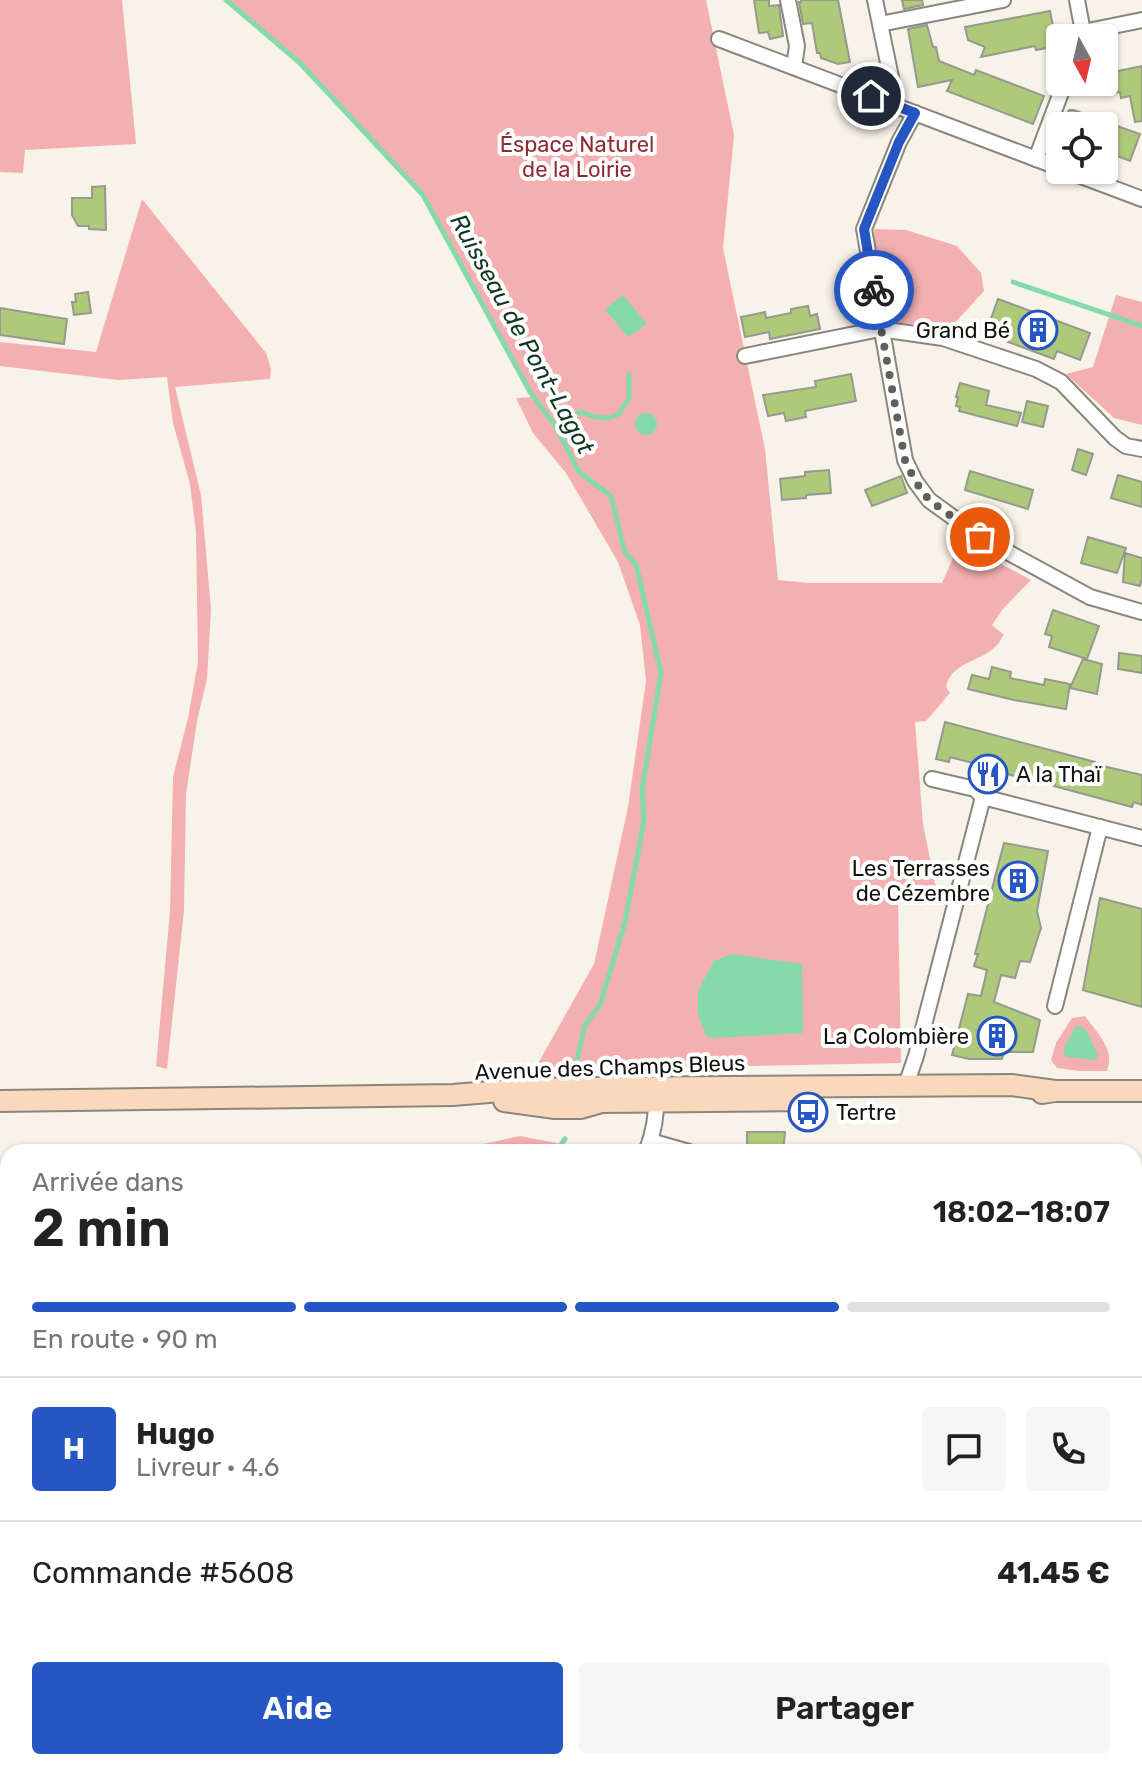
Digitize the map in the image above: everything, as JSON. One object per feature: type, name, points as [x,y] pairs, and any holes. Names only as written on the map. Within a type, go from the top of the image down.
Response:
[{"type":"main road","name":"Avenue des Champs Bleus","points":[[877,1099],[885,1094],[906,1094],[906,1085]]},
{"type":"main road","name":"Avenue des Champs Bleus","points":[[656,1095],[906,1085],[1012,1085],[1055,1091],[1142,1091]]},
{"type":"main road","name":"Avenue des Champs Bleus","points":[[0,1101],[453,1095],[525,1089],[877,1099],[1016,1098],[1055,1091]]},
{"type":"street","points":[[788,0],[797,46],[794,67]]},
{"type":"street","points":[[875,0],[897,106]]},
{"type":"street","points":[[880,24],[1003,0]]},
{"type":"street","points":[[1077,0],[1080,24]]},
{"type":"street","points":[[1118,26],[1142,20]]},
{"type":"street","points":[[719,39],[1046,163]]},
{"type":"street","points":[[1036,159],[1060,96]]},
{"type":"street","points":[[915,113],[899,142],[864,229],[905,460],[929,500],[980,537],[1090,597],[1142,612]]},
{"type":"street","points":[[1102,184],[1142,199]]},
{"type":"street","points":[[745,356],[880,329],[943,338],[1036,369],[1061,382],[1115,438],[1126,446],[1142,449]]},
{"type":"street","points":[[932,779],[975,789],[983,797],[1142,838]]},
{"type":"street","points":[[906,1085],[983,797]]},
{"type":"street","points":[[1055,1006],[1100,827]]},
{"type":"street","points":[[649,1144],[657,1108],[656,1095]]},
{"type":"green space","points":[[0,0],[122,0],[136,144],[25,150],[23,173],[0,172]]},
{"type":"green space","name":"Éspace Naturel de la Loirie","points":[[226,0],[706,0],[734,135],[723,248],[765,449],[778,580],[809,583],[942,583],[960,542],[1031,580],[992,625],[1004,635],[999,643],[954,672],[946,687],[950,693],[926,721],[915,722],[923,824],[937,893],[898,900],[901,1063],[536,1067],[594,964],[628,807],[646,681],[640,625],[618,562],[566,473],[533,433],[516,398],[535,397],[423,195],[300,63]]},
{"type":"green space","points":[[142,199],[266,353],[271,369],[270,379],[175,387],[201,495],[211,609],[207,679],[186,794],[184,910],[167,1069],[156,1066],[170,911],[173,777],[198,662],[196,533],[190,484],[173,423],[167,377],[118,380],[0,366],[0,342],[96,352]]},
{"type":"green space","points":[[874,229],[906,230],[957,246],[981,273],[984,291],[951,327],[888,322],[876,263]]},
{"type":"green space","points":[[1116,295],[1142,302],[1142,425],[1114,418],[1066,374],[1093,367]]},
{"type":"green space","points":[[1085,1016],[1107,1049],[1107,1071],[1057,1068],[1051,1060],[1056,1043],[1072,1018]]},
{"type":"green space","points":[[520,1136],[560,1144],[483,1144]]},
{"type":"shaded area","points":[[623,295],[647,324],[628,337],[605,309]]},
{"type":"shaded area","points":[[646,413],[654,416],[657,424],[654,432],[646,435],[638,432],[635,424],[638,416]]},
{"type":"shaded area","points":[[732,954],[802,964],[803,1033],[706,1036],[698,1015],[698,991],[714,961]]},
{"type":"shaded area","points":[[1076,1026],[1087,1031],[1098,1056],[1096,1060],[1064,1054]]},
{"type":"building","points":[[754,0],[769,0],[769,6],[779,5],[783,36],[770,39],[768,32],[759,33]]},
{"type":"building","points":[[801,0],[838,0],[850,62],[838,64],[821,58],[817,53],[812,23],[803,24]]},
{"type":"building","points":[[902,0],[922,0],[923,5],[904,9]]},
{"type":"building","points":[[1050,11],[1053,24],[1046,24],[1046,48],[1036,50],[1035,46],[981,57],[985,47],[968,40],[965,27]]},
{"type":"building","points":[[927,25],[939,61],[974,75],[976,70],[1044,96],[1033,124],[947,91],[952,80],[918,87],[908,29]]},
{"type":"building","points":[[1142,66],[1142,121],[1135,122],[1130,96],[1121,98],[1118,92],[1118,71]]},
{"type":"building","points":[[1118,126],[1140,134],[1130,161],[1118,156]]},
{"type":"building","points":[[105,186],[106,230],[78,226],[72,215],[72,198],[92,198],[92,187]]},
{"type":"building","points":[[88,292],[91,313],[74,315],[72,302],[76,302],[75,294]]},
{"type":"building","name":"Grand Bé","points":[[998,299],[1090,333],[1080,360],[1057,351],[1054,359],[1000,339],[1003,333],[988,327]]},
{"type":"building","points":[[808,306],[810,316],[817,314],[820,329],[770,339],[769,332],[745,337],[741,317],[765,312],[766,318]]},
{"type":"building","points":[[0,308],[67,319],[64,344],[0,335]]},
{"type":"building","points":[[851,374],[856,401],[805,411],[806,417],[786,421],[784,413],[768,416],[763,395],[816,387],[815,381]]},
{"type":"building","points":[[960,383],[989,391],[986,405],[1021,413],[1017,426],[959,411],[956,397]]},
{"type":"building","points":[[1027,401],[1048,406],[1043,427],[1022,422]]},
{"type":"building","points":[[1078,449],[1093,454],[1086,475],[1072,470]]},
{"type":"building","points":[[829,470],[831,493],[782,500],[780,479]]},
{"type":"building","points":[[970,471],[1033,490],[1028,509],[965,490]]},
{"type":"building","points":[[1118,475],[1142,482],[1142,507],[1111,498]]},
{"type":"building","points":[[901,476],[907,493],[872,506],[865,490]]},
{"type":"building","points":[[1088,537],[1126,548],[1117,573],[1081,563]]},
{"type":"building","points":[[1125,553],[1142,558],[1140,586],[1123,582]]},
{"type":"building","points":[[1053,610],[1099,626],[1087,659],[1049,647],[1052,636],[1045,634]]},
{"type":"building","points":[[1119,653],[1142,656],[1142,673],[1118,669]]},
{"type":"building","points":[[1083,659],[1102,664],[1097,694],[1070,688]]},
{"type":"building","points":[[992,667],[1011,672],[1010,678],[1044,685],[1045,679],[1070,684],[1066,709],[968,689],[972,675],[989,679]]},
{"type":"building","points":[[945,722],[1142,775],[1142,805],[1134,802],[1132,807],[1055,784],[992,770],[991,773],[978,770],[980,765],[950,757],[949,762],[936,759]]},
{"type":"building","points":[[1004,843],[1048,851],[1037,911],[1041,928],[1030,962],[1020,961],[1015,978],[1001,975],[994,1002],[1040,1020],[1033,1052],[1004,1052],[1002,1059],[969,1059],[952,1055],[968,994],[981,996],[987,970],[974,966],[978,954],[975,954]]},
{"type":"building","points":[[1100,898],[1142,909],[1142,1007],[1083,990]]},
{"type":"building","points":[[747,1132],[785,1132],[784,1144],[747,1144]]},
{"type":"waterway","name":"Ruisseau de Pont-Lagot","points":[[226,0],[300,63],[423,195],[530,392],[556,427],[579,472],[611,496],[625,553],[636,564],[661,673],[642,790],[644,820],[625,922],[600,1005],[585,1025],[575,1068]]},
{"type":"waterway","points":[[1013,282],[1142,326]]},
{"type":"waterway","points":[[556,427],[581,412],[608,418],[619,414],[629,398],[629,374]]},
{"type":"waterway","name":"Ruisseau de Pont-Lagot","points":[[562,1144],[565,1139]]},
{"type":"way so far","points":[[874,290],[905,460],[929,500],[980,537]]},
{"type":"place","name":"Grand Bé","points":[[1038,330]]},
{"type":"place","name":"A la Thaï","points":[[988,774]]},
{"type":"place","name":"Les Terrasses de Cézembre","points":[[1018,881]]},
{"type":"place","name":"La Colombière","points":[[997,1036]]},
{"type":"place","name":"Tertre","points":[[808,1112]]},
{"type":"route","points":[[871,96],[915,113],[899,142],[864,229],[874,290]]}]
